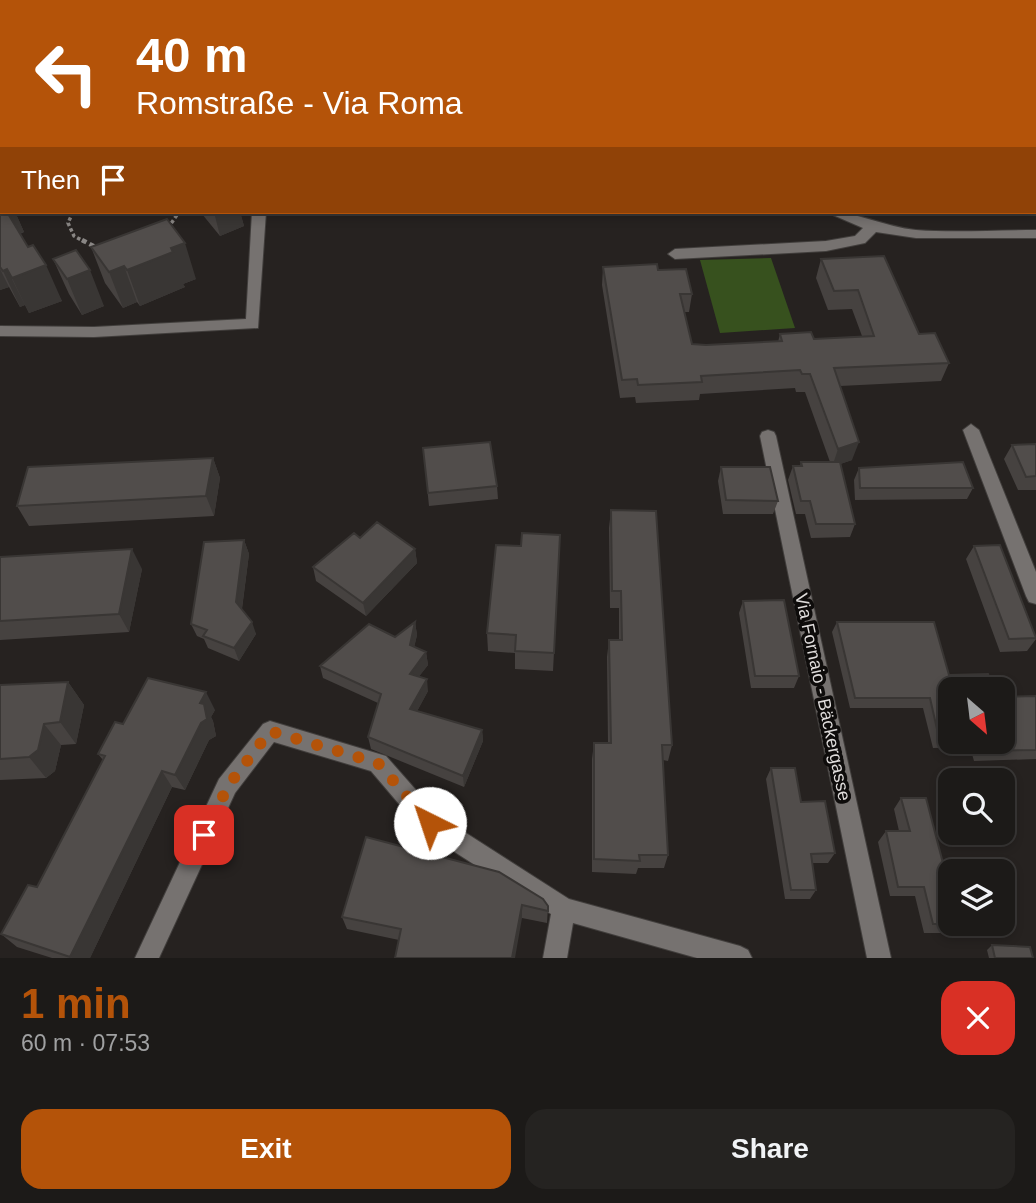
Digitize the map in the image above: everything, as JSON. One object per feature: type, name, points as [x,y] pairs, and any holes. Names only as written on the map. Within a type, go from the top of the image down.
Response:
[{"type":"street","points":[[0,331],[94,332],[253,324],[259,214]]},
{"type":"street","points":[[838,214],[873,227],[916,234],[1036,234]]},
{"type":"street","points":[[675,254],[826,246],[860,240],[873,227]]},
{"type":"street","points":[[971,430],[1036,596]]},
{"type":"street","name":"Via Fornaio - Bäckergasse","points":[[768,436],[878,958]]},
{"type":"street","points":[[147,958],[228,786],[270,731],[378,763],[430,823],[564,909],[740,958]]},
{"type":"street","points":[[555,958],[564,909]]},
{"type":"path","points":[[73,214],[68,223],[74,236],[100,250]]},
{"type":"path","points":[[166,231],[178,214]]},
{"type":"green space","points":[[771,258],[795,328],[720,333],[700,260]]},
{"type":"building","points":[[0,214],[8,214],[28,247],[33,245],[46,265],[12,278],[7,269],[3,271],[0,267]]},
{"type":"building","points":[[167,219],[185,243],[171,248],[173,252],[127,270],[124,266],[109,272],[91,247]]},
{"type":"building","points":[[76,250],[90,270],[67,279],[53,259]]},
{"type":"building","points":[[884,256],[919,334],[935,333],[949,363],[834,368],[859,442],[838,449],[810,374],[802,374],[800,370],[701,376],[702,382],[638,385],[637,379],[622,380],[603,267],[657,264],[658,270],[686,269],[692,294],[680,294],[692,344],[706,345],[782,341],[780,334],[811,332],[814,339],[874,336],[858,290],[834,291],[821,259]]},
{"type":"building","points":[[490,442],[497,486],[428,493],[423,448]]},
{"type":"building","points":[[1036,444],[1036,476],[1026,477],[1012,445]]},
{"type":"building","points":[[213,458],[206,496],[17,506],[28,467]]},
{"type":"building","points":[[801,462],[840,462],[855,524],[816,524],[810,501],[801,501],[793,466],[802,466]]},
{"type":"building","points":[[963,462],[973,488],[860,488],[859,468]]},
{"type":"building","points":[[721,467],[770,467],[778,501],[726,500]]},
{"type":"building","points":[[611,510],[656,511],[672,745],[662,745],[668,855],[639,855],[640,861],[594,859],[594,743],[611,743],[609,640],[622,640],[621,591],[612,591]]},
{"type":"building","points":[[377,522],[415,549],[363,603],[313,567],[354,533],[360,538]]},
{"type":"building","points":[[522,533],[560,535],[554,653],[515,651],[516,635],[487,633],[496,545],[521,546]]},
{"type":"building","points":[[244,540],[236,602],[252,622],[234,648],[203,636],[207,630],[191,624],[204,542]]},
{"type":"building","points":[[1000,545],[1036,638],[1009,639],[974,546]]},
{"type":"building","points":[[132,549],[119,614],[0,621],[0,557]]},
{"type":"building","points":[[784,600],[799,676],[755,676],[743,601]]},
{"type":"building","points":[[415,622],[410,645],[426,652],[410,674],[427,679],[410,709],[482,730],[463,776],[368,737],[381,694],[320,666],[369,624],[395,637]]},
{"type":"building","points":[[837,622],[934,622],[949,675],[988,674],[989,677],[938,677],[938,734],[930,698],[855,698]]},
{"type":"building","points":[[148,678],[206,692],[200,703],[204,704],[207,719],[201,723],[175,775],[162,771],[70,957],[1,934],[28,885],[37,887],[105,756],[98,754],[115,722],[123,724]]},
{"type":"building","points":[[68,682],[60,722],[44,724],[38,750],[29,757],[0,759],[0,685]]},
{"type":"building","points":[[1036,696],[1036,750],[1015,750],[1015,697]]},
{"type":"building","points":[[771,768],[795,768],[801,802],[825,801],[835,853],[811,854],[816,890],[791,890]]},
{"type":"building","points":[[901,798],[926,798],[942,859],[938,859],[938,924],[933,924],[924,887],[898,887],[886,831],[910,831]]},
{"type":"building","points":[[366,837],[499,872],[543,899],[548,911],[522,905],[512,958],[395,958],[401,929],[342,917]]},
{"type":"building","points":[[992,945],[1030,947],[1033,958],[995,958]]},
{"type":"route","points":[[204,835],[228,786],[270,731],[378,763],[430,823]]}]
